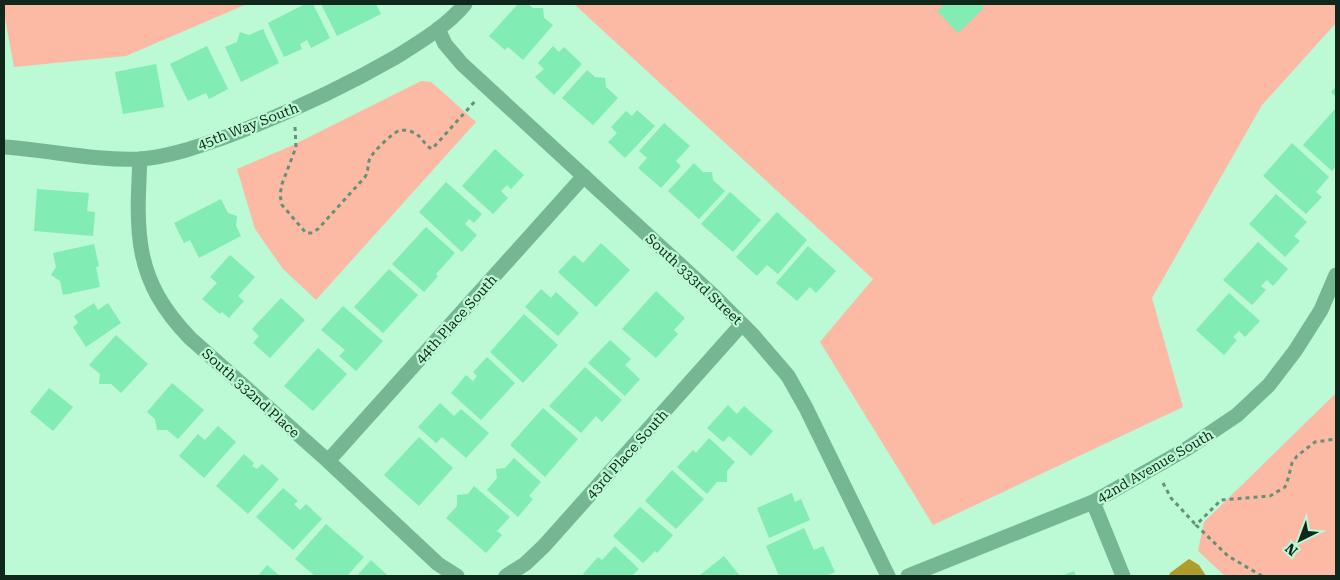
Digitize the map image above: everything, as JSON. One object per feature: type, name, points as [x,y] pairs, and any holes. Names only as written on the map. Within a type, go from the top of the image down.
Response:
[{"type":"street","name":"45th Way South","points":[[4,147],[102,158],[140,159],[193,148],[294,109],[370,72],[438,29],[465,4]]},
{"type":"street","name":"South 333rd Street","points":[[438,29],[452,54],[742,324],[778,363],[797,392],[888,576]]},
{"type":"street","name":"South 332nd Place","points":[[140,159],[138,205],[140,246],[148,278],[164,307],[190,338],[328,461],[428,555],[457,576]]},
{"type":"street","name":"44th Place South","points":[[328,461],[584,176]]},
{"type":"street","name":"42nd Avenue South","points":[[908,576],[1093,502],[1188,448],[1237,415],[1269,385],[1309,331],[1321,310],[1336,274]]},
{"type":"street","name":"43rd Place South","points":[[506,576],[525,564],[544,546],[742,324]]},
{"type":"street","points":[[1093,502],[1123,576]]},
{"type":"path","points":[[294,109],[296,147],[282,184],[280,195],[282,205],[306,233],[311,233],[318,229],[365,177],[369,171],[370,158],[391,135],[399,130],[406,130],[417,134],[432,149],[488,88]]},
{"type":"path","points":[[1196,525],[1222,500],[1270,496],[1285,487],[1296,456],[1315,442],[1336,439]]},
{"type":"path","points":[[1154,468],[1171,498],[1196,525],[1228,556],[1262,576]]},
{"type":"shaded area","points":[[5,4],[247,4],[126,56],[14,67],[4,13]]},
{"type":"shaded area","points":[[574,4],[1336,4],[1336,23],[1262,105],[1152,298],[1183,407],[933,525],[820,342],[873,279]]},
{"type":"shaded area","points":[[421,81],[431,82],[476,122],[316,300],[283,269],[255,229],[237,169],[291,146]]},
{"type":"shaded area","points":[[1336,393],[1336,576],[1225,576],[1198,551],[1204,522]]},
{"type":"shaded area","points":[[1189,559],[1199,565],[1206,576],[1169,576],[1170,573]]},
{"type":"building","points":[[305,4],[313,4],[330,38],[311,48],[307,40],[300,44],[302,49],[284,57],[268,23]]},
{"type":"building","points":[[321,4],[376,4],[381,14],[337,36]]},
{"type":"building","points":[[518,4],[528,4],[533,8],[543,8],[544,18],[553,25],[523,60],[508,47],[505,50],[489,36]]},
{"type":"building","points":[[945,4],[980,4],[984,8],[958,33],[937,11]]},
{"type":"building","points":[[263,29],[279,63],[241,82],[225,47],[237,42],[240,32],[249,35]]},
{"type":"building","points":[[207,46],[228,89],[209,99],[206,93],[188,101],[170,64]]},
{"type":"building","points":[[553,46],[559,52],[564,47],[582,64],[554,95],[535,77],[544,69],[538,63]]},
{"type":"building","points":[[156,64],[164,107],[123,114],[115,72]]},
{"type":"building","points":[[587,70],[595,77],[605,78],[606,87],[618,98],[593,125],[562,98]]},
{"type":"building","points":[[1336,86],[1336,97],[1331,92]]},
{"type":"building","points":[[1336,108],[1336,166],[1332,171],[1303,145]]},
{"type":"building","points":[[637,110],[655,126],[625,158],[608,142],[617,133],[611,127],[626,111],[632,116]]},
{"type":"building","points":[[664,123],[690,146],[676,161],[681,166],[661,188],[638,168],[647,158],[639,151]]},
{"type":"building","points":[[1292,143],[1329,177],[1316,192],[1322,197],[1306,214],[1263,176]]},
{"type":"building","points":[[495,149],[524,175],[511,189],[507,185],[501,191],[508,198],[493,214],[462,186]]},
{"type":"building","points":[[694,163],[703,172],[712,172],[713,180],[725,191],[699,219],[668,191]]},
{"type":"building","points":[[446,182],[482,214],[474,223],[469,219],[465,224],[477,235],[462,252],[419,212]]},
{"type":"building","points":[[37,189],[89,193],[87,211],[95,212],[93,236],[34,231]]},
{"type":"building","points":[[730,192],[761,220],[733,252],[701,224]]},
{"type":"building","points":[[1276,194],[1307,222],[1294,236],[1300,241],[1285,257],[1249,224]]},
{"type":"building","points":[[221,199],[228,213],[237,216],[236,226],[241,236],[199,258],[190,240],[184,243],[174,223]]},
{"type":"building","points":[[777,212],[807,240],[778,274],[767,265],[757,276],[736,257]]},
{"type":"building","points":[[426,227],[455,253],[436,274],[438,276],[424,292],[392,264]]},
{"type":"building","points":[[1258,242],[1288,269],[1273,286],[1267,280],[1261,286],[1266,290],[1252,305],[1223,280]]},
{"type":"building","points":[[601,243],[630,270],[596,307],[558,272],[574,255],[583,263]]},
{"type":"building","points":[[94,244],[99,266],[96,267],[100,287],[63,295],[60,281],[51,275],[56,267],[53,253]]},
{"type":"building","points":[[808,246],[836,271],[816,293],[810,287],[797,301],[776,283]]},
{"type":"building","points":[[230,255],[255,277],[238,296],[244,301],[229,318],[222,312],[220,314],[202,299],[217,283],[210,277]]},
{"type":"building","points":[[389,269],[418,295],[383,333],[354,307]]},
{"type":"building","points":[[541,289],[551,298],[556,292],[579,313],[558,336],[525,307]]},
{"type":"building","points":[[656,291],[685,318],[674,330],[678,334],[656,358],[622,329]]},
{"type":"building","points":[[1229,293],[1260,321],[1245,337],[1239,331],[1233,337],[1237,340],[1224,355],[1196,330]]},
{"type":"building","points":[[281,298],[305,320],[270,358],[253,343],[259,336],[252,329]]},
{"type":"building","points":[[94,303],[98,310],[108,303],[121,323],[86,347],[73,327],[78,323],[74,316]]},
{"type":"building","points":[[343,306],[383,341],[356,371],[339,356],[345,350],[321,330]]},
{"type":"building","points":[[524,314],[558,345],[523,383],[490,352]]},
{"type":"building","points":[[116,335],[148,364],[121,393],[111,384],[99,384],[100,374],[89,365]]},
{"type":"building","points":[[610,340],[631,359],[625,365],[640,379],[625,396],[588,363]]},
{"type":"building","points":[[318,348],[347,374],[313,411],[284,386]]},
{"type":"building","points":[[487,357],[515,383],[481,420],[451,393],[466,375],[473,381],[477,376],[473,372]]},
{"type":"building","points":[[585,367],[622,400],[602,422],[596,416],[581,433],[549,406]]},
{"type":"building","points":[[172,383],[204,410],[178,439],[167,430],[157,430],[155,419],[147,412]]},
{"type":"building","points":[[49,388],[73,407],[53,431],[30,412]]},
{"type":"building","points":[[440,403],[454,416],[461,409],[489,433],[466,458],[442,437],[436,443],[418,427]]},
{"type":"building","points":[[728,405],[737,414],[744,406],[773,431],[751,456],[729,436],[723,442],[707,428]]},
{"type":"building","points":[[543,408],[578,439],[545,477],[510,445]]},
{"type":"building","points":[[218,426],[236,442],[204,478],[179,456],[198,434],[205,440]]},
{"type":"building","points":[[419,437],[453,468],[419,506],[384,475]]},
{"type":"building","points":[[709,438],[735,462],[727,471],[727,482],[717,482],[707,494],[677,467],[693,450],[696,453]]},
{"type":"building","points":[[244,454],[254,463],[252,466],[257,469],[262,464],[279,479],[248,514],[216,486]]},
{"type":"building","points":[[514,458],[541,482],[529,496],[533,499],[518,517],[487,490],[497,478],[496,469],[505,468]]},
{"type":"building","points":[[672,470],[704,499],[676,529],[645,501]]},
{"type":"building","points":[[474,486],[510,517],[497,531],[502,535],[486,553],[446,518],[457,506],[457,495],[468,494]]},
{"type":"building","points":[[283,488],[298,501],[294,504],[300,510],[306,504],[322,519],[293,550],[256,517]]},
{"type":"building","points":[[792,493],[795,502],[801,499],[810,520],[769,538],[757,508]]},
{"type":"building","points":[[640,507],[673,535],[657,553],[655,551],[643,563],[613,536]]},
{"type":"building","points":[[326,524],[364,557],[347,576],[315,576],[295,559]]},
{"type":"building","points":[[804,528],[814,550],[823,546],[835,572],[826,576],[779,576],[766,546]]},
{"type":"building","points":[[615,546],[639,569],[632,576],[586,576],[583,574],[598,557],[602,560]]},
{"type":"building","points":[[724,556],[740,576],[700,575]]},
{"type":"building","points":[[371,560],[387,575],[386,576],[357,576]]},
{"type":"building","points":[[267,565],[280,576],[258,576]]},
{"type":"building","points":[[1074,571],[1076,576],[1061,576]]}]
